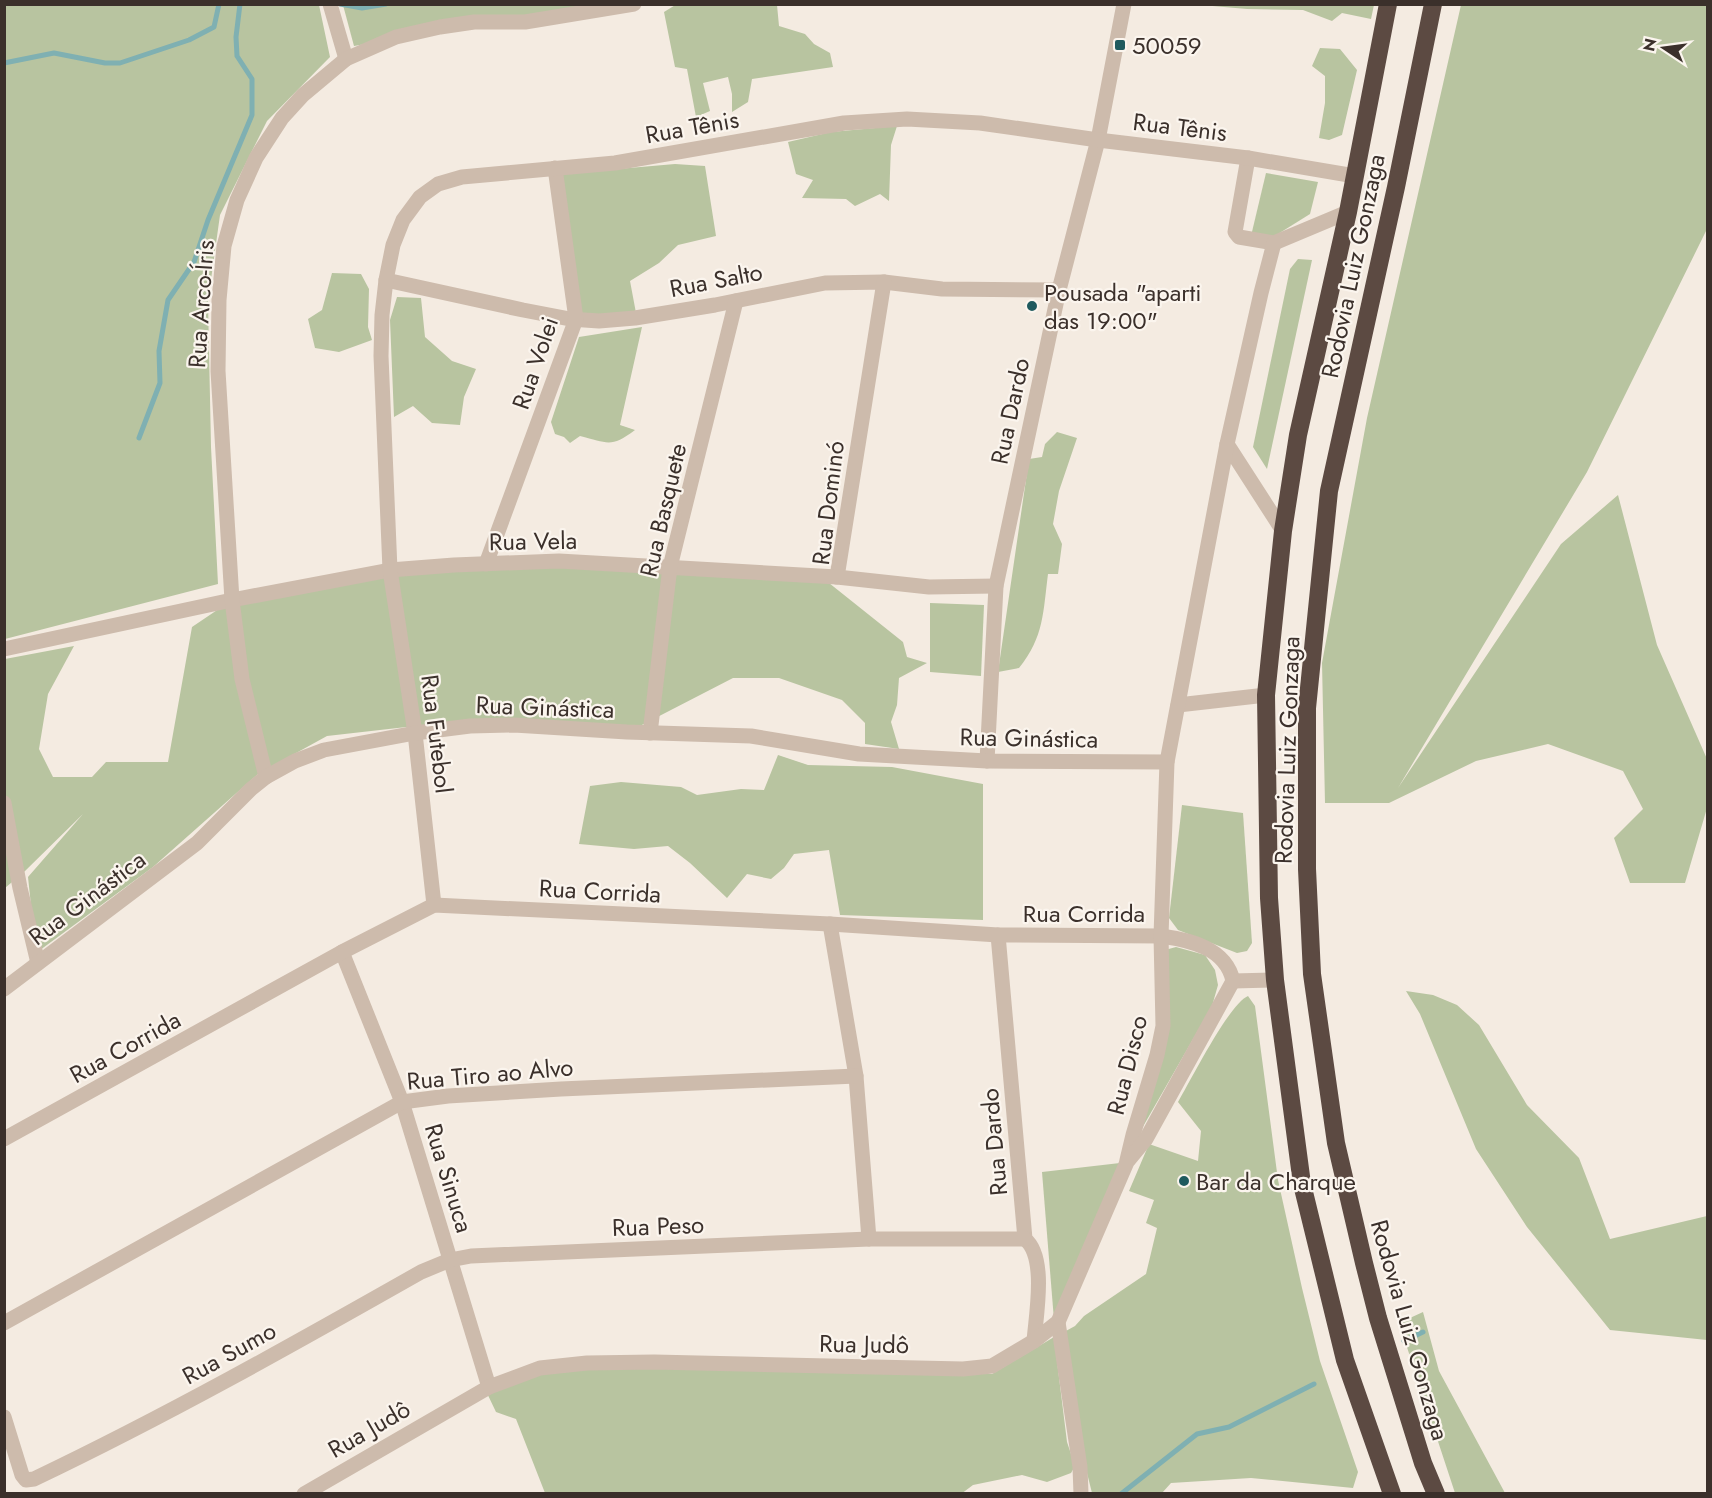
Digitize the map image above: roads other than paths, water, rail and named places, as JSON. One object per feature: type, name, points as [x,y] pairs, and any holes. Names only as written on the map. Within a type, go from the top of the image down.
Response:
[{"type":"highway","name":"Rodovia Luiz Gonzaga","points":[[1388,4],[1348,212],[1298,435],[1283,531],[1266,695],[1269,886],[1275,980],[1302,1184],[1345,1360],[1392,1494]]},
{"type":"highway","name":"Rodovia Luiz Gonzaga","points":[[1433,4],[1396,187],[1329,491],[1307,708],[1307,869],[1312,974],[1336,1143],[1378,1318],[1423,1463],[1436,1494]]},
{"type":"street","name":"Rua Arco-Íris","points":[[266,777],[242,679],[232,600],[218,371],[219,300],[224,246],[237,200],[256,158],[282,118],[303,96],[346,59],[396,37],[474,22],[525,22],[634,4]]},
{"type":"street","name":"Rua Dardo","points":[[987,761],[996,586],[1059,290],[1098,140],[1124,4]]},
{"type":"street","points":[[331,10],[346,59]]},
{"type":"street","name":"Rua Tênis","points":[[390,570],[381,356],[386,280],[393,245],[403,220],[420,197],[438,183],[462,177],[615,163],[877,119],[980,123],[1248,158],[1355,176]]},
{"type":"street","points":[[1248,158],[1235,232],[1243,238],[1274,243],[1348,212]]},
{"type":"street","name":"Rua Volei","points":[[486,564],[576,319],[555,168]]},
{"type":"street","name":"Rua Disco","points":[[1126,1162],[1157,1055],[1163,1026],[1161,936],[1167,762],[1227,444],[1274,243]]},
{"type":"street","name":"Rua Salto","points":[[386,280],[523,310],[599,321],[635,318],[825,283],[884,282],[942,289],[1059,290]]},
{"type":"street","name":"Rua Dominó","points":[[884,282],[837,577],[929,587],[996,586]]},
{"type":"street","name":"Rua Basquete","points":[[650,733],[670,567],[736,301]]},
{"type":"street","points":[[1227,444],[1283,531]]},
{"type":"street","name":"Rua Vela","points":[[4,649],[232,600],[390,570],[559,561],[837,577]]},
{"type":"street","name":"Rua Futebol","points":[[390,570],[415,733],[435,905]]},
{"type":"street","points":[[1178,705],[1266,695]]},
{"type":"street","name":"Rua Ginástica","points":[[4,989],[197,843],[266,777],[295,760],[324,750],[415,733],[470,726],[514,725],[751,736],[859,754],[987,761],[1167,762]]},
{"type":"street","points":[[4,803],[20,888],[38,963]]},
{"type":"street","name":"Rua Corrida","points":[[4,1139],[342,952],[435,905],[830,924],[998,935],[1161,936],[1184,939],[1206,947],[1226,962],[1231,970],[1233,981]]},
{"type":"street","points":[[830,924],[856,1076],[869,1239]]},
{"type":"street","name":"Rua Dardo","points":[[998,935],[1025,1239],[1029,1242],[1036,1260],[1038,1289],[1034,1341]]},
{"type":"street","name":"Rua Sinuca","points":[[342,952],[402,1102],[489,1387]]},
{"type":"street","points":[[1233,981],[1275,980]]},
{"type":"street","name":"Rua Judô","points":[[304,1494],[489,1387],[540,1368],[587,1363],[654,1362],[963,1369],[992,1366],[1034,1341],[1058,1322],[1126,1162],[1146,1139],[1233,981]]},
{"type":"street","name":"Rua Tiro ao Alvo","points":[[4,1323],[402,1102],[448,1096],[561,1089],[856,1076]]},
{"type":"street","name":"Rua Peso","points":[[450,1260],[495,1254],[869,1239],[1025,1239]]},
{"type":"street","name":"Rua Sumo","points":[[4,1417],[22,1475],[26,1480],[34,1479],[106,1445],[223,1383],[422,1272],[450,1260]]},
{"type":"street","points":[[1058,1322],[1080,1467],[1081,1494]]},
{"type":"waterway","points":[[4,63],[54,53],[105,63],[120,63],[189,40],[214,27],[219,4]]},
{"type":"waterway","points":[[139,438],[160,383],[159,351],[168,300],[194,262],[208,220],[252,115],[252,79],[237,56],[236,37],[240,4]]},
{"type":"waterway","points":[[340,4],[362,8],[386,4]]},
{"type":"waterway","points":[[1404,1341],[1423,1332]]},
{"type":"waterway","points":[[1121,1494],[1197,1434],[1229,1427],[1314,1384]]},
{"type":"place","name":"50059","points":[[1120,45]]},
{"type":"place","name":"Pousada \"aparti das 19:00\"","points":[[1032,306]]},
{"type":"place","name":"Bar da Charque","points":[[1184,1181]]}]
